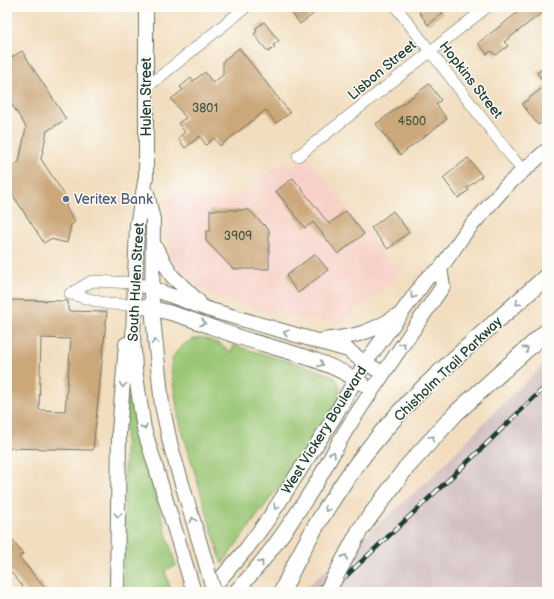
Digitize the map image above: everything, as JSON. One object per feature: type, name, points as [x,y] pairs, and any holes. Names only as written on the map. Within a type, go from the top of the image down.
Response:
[{"type":"highway","name":"Chisholm Trail Parkway","points":[[282,592],[304,547],[320,520],[344,483],[374,443],[427,385],[547,276]]},
{"type":"highway","points":[[327,592],[360,530],[406,468],[456,414],[547,331]]},
{"type":"main road","name":"Hulen Street","points":[[145,186],[146,7]]},
{"type":"main road","name":"West Vickery Boulevard","points":[[209,592],[247,548],[269,518],[333,419],[365,363],[427,278],[440,269],[465,233],[522,170],[547,150]]},
{"type":"main road","name":"South Hulen Street","points":[[145,186],[153,220],[152,308],[159,389],[165,422],[214,592]]},
{"type":"main road","name":"South Hulen Street","points":[[145,186],[137,225],[133,349],[137,388],[144,429],[194,592]]},
{"type":"main road","points":[[152,242],[172,276],[207,309]]},
{"type":"main road","name":"West Vickery Boulevard","points":[[235,592],[263,561],[315,486],[383,373],[443,286],[440,269]]},
{"type":"main road","points":[[135,283],[207,309],[348,350],[365,363],[383,373]]},
{"type":"main road","points":[[117,592],[119,432],[126,334],[135,305],[152,308],[313,360],[356,379],[373,390]]},
{"type":"main road","points":[[314,341],[343,338],[372,331],[400,314]]},
{"type":"street","points":[[146,88],[246,7]]},
{"type":"street","name":"Hopkins Street","points":[[396,7],[522,170]]},
{"type":"street","name":"Lisbon Street","points":[[298,156],[356,112],[429,51],[487,7]]},
{"type":"street","points":[[135,283],[92,281],[70,294],[108,304],[135,305]]},
{"type":"shaded area","points":[[307,157],[400,276],[339,323],[261,312],[216,297],[192,284],[174,261],[169,246],[170,195],[239,196],[285,160],[292,169]]},
{"type":"shaded area","points":[[547,362],[547,592],[301,592],[430,479],[504,402]]},
{"type":"green space","points":[[203,338],[220,344],[231,352],[234,345],[318,370],[335,378],[340,389],[340,396],[313,440],[222,564],[179,420],[171,369],[173,357],[181,347],[191,340]]},
{"type":"green space","points":[[126,398],[131,398],[146,464],[176,566],[165,570],[171,592],[123,592]]},
{"type":"building","points":[[287,7],[312,7],[316,12],[300,24]]},
{"type":"building","points":[[425,7],[438,7],[443,13],[428,25],[419,12]]},
{"type":"building","points":[[525,7],[547,7],[547,9],[504,42],[508,46],[496,55],[491,51],[487,54],[478,43]]},
{"type":"building","points":[[264,22],[279,41],[273,45],[275,47],[268,52],[254,34],[257,32],[255,29]]},
{"type":"building","points":[[239,48],[290,113],[276,123],[266,110],[220,146],[214,138],[206,145],[200,136],[185,148],[178,138],[185,132],[178,123],[186,118],[171,99],[183,90],[180,87],[191,78],[193,81],[205,72],[213,83],[223,75],[223,61]]},
{"type":"building","points":[[22,51],[66,119],[47,131],[41,159],[67,199],[66,207],[75,222],[71,225],[67,243],[50,239],[44,243],[7,186],[7,170],[19,162],[26,127],[7,97],[7,60]]},
{"type":"building","points":[[547,66],[547,118],[538,125],[522,104],[546,85],[537,73]]},
{"type":"building","points":[[429,84],[441,100],[436,104],[447,119],[400,155],[376,124]]},
{"type":"building","points":[[468,158],[482,176],[467,188],[469,190],[458,198],[443,178]]},
{"type":"building","points":[[293,178],[329,224],[346,211],[364,234],[338,254],[313,222],[305,228],[276,191]]},
{"type":"building","points":[[210,210],[249,210],[269,230],[269,269],[233,269],[206,241],[206,231],[210,231]]},
{"type":"building","points":[[393,211],[409,232],[388,249],[371,228]]},
{"type":"building","points":[[315,254],[328,270],[298,293],[286,276]]},
{"type":"building","points":[[7,300],[68,301],[68,311],[107,312],[93,450],[7,448]],"holes":[[[41,338],[71,339],[65,411],[39,410]]]},
{"type":"building","points":[[13,541],[23,554],[19,557],[48,592],[27,592],[7,567],[7,547]]},
{"type":"railway","points":[[326,592],[345,577],[547,385]]},
{"type":"place","name":"Veritex Bank","points":[[66,199]]}]
